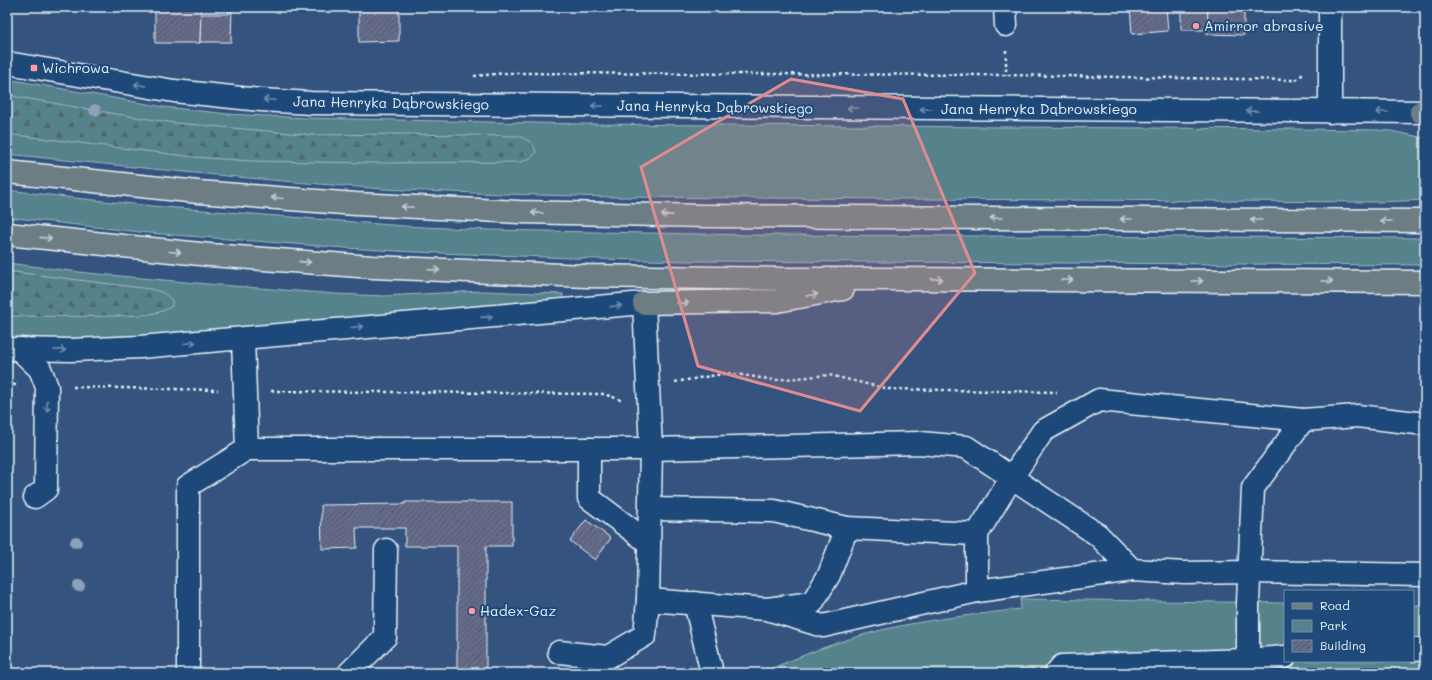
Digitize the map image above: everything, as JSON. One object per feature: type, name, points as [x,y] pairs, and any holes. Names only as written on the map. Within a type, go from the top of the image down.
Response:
[{"type":"main road","points":[[7,172],[198,192],[356,204],[511,212],[714,216],[1425,221]]},
{"type":"main road","points":[[7,234],[210,255],[373,267],[586,276],[686,278],[1425,282]]},
{"type":"main road","points":[[644,303],[777,301],[898,279]]},
{"type":"street","points":[[1330,7],[1330,112]]},
{"type":"street","name":"Jana Henryka Dąbrowskiego","points":[[7,63],[174,91],[261,100],[311,103],[1424,113]]},
{"type":"street","points":[[13,349],[97,350],[644,303],[651,449],[648,600],[645,635],[608,657],[560,652]]},
{"type":"street","points":[[243,338],[247,449]]},
{"type":"street","points":[[13,349],[40,369],[47,386],[46,489],[35,497]]},
{"type":"street","points":[[976,591],[977,534],[1012,477],[1043,431],[1099,400],[1303,420],[1357,416],[1425,424]]},
{"type":"street","points":[[1248,667],[1249,572],[1253,488],[1303,420]]},
{"type":"street","points":[[188,673],[188,486],[247,449],[651,449],[920,443],[966,447],[1098,535],[1132,570]]},
{"type":"street","points":[[588,449],[588,498],[649,543]]},
{"type":"street","points":[[650,509],[774,511],[847,528],[977,534]]},
{"type":"street","points":[[767,609],[812,603],[829,574],[847,528]]},
{"type":"street","points":[[349,673],[385,637],[386,550]]},
{"type":"street","points":[[648,600],[767,609],[823,626],[976,591],[1132,570],[1185,573],[1249,572],[1425,575]]},
{"type":"street","points":[[695,603],[712,673]]},
{"type":"street","points":[[1414,650],[1425,649]]},
{"type":"street","points":[[1056,673],[1062,666],[1248,667],[1284,657]]},
{"type":"path","points":[[469,76],[507,73],[1006,75],[1296,80],[1311,69],[1330,68]]},
{"type":"path","points":[[7,384],[245,391],[604,394],[649,401],[673,383],[728,373],[775,380],[829,375],[888,390],[1063,392],[1099,400]]},
{"type":"highlighted area","points":[[791,79],[903,99],[975,273],[860,411],[698,366],[641,167]]},
{"type":"green space","points":[[7,79],[164,107],[228,114],[305,118],[581,124],[1391,131],[1425,138],[1425,200],[1378,202],[612,197],[384,189],[290,182],[7,154]]},
{"type":"green space","points":[[7,95],[175,123],[313,135],[404,134],[519,136],[532,144],[536,153],[531,158],[520,162],[376,163],[251,161],[194,157],[7,134]]},
{"type":"green space","points":[[7,190],[152,206],[403,226],[490,230],[752,235],[1425,238],[1425,265],[693,261],[414,252],[149,233],[7,217]]},
{"type":"green space","points":[[7,263],[87,273],[335,294],[383,296],[482,291],[563,294],[562,299],[130,337],[7,340]]},
{"type":"green space","points":[[7,271],[150,289],[162,292],[172,300],[172,306],[166,310],[152,314],[137,315],[7,316]]},
{"type":"green space","points":[[1021,599],[1284,603],[1284,662],[1414,662],[1414,605],[1425,605],[1425,673],[761,673],[820,649],[882,630],[933,620],[1020,609]]},
{"type":"building","points":[[155,7],[201,7],[200,43],[155,43]]},
{"type":"building","points":[[229,7],[232,7],[231,42],[200,42],[201,14],[229,14]]},
{"type":"building","points":[[1130,7],[1166,7],[1168,31],[1132,34]]},
{"type":"building","points":[[1181,7],[1208,7],[1207,30],[1181,30]]},
{"type":"building","points":[[1208,7],[1244,7],[1244,35],[1207,34]]},
{"type":"building","points":[[359,10],[399,10],[399,41],[359,42]]},
{"type":"building","name":"Hadex-Gaz","points":[[405,502],[512,502],[512,546],[486,546],[486,673],[457,673],[457,546],[405,546],[405,528],[356,528],[357,548],[322,549],[321,505],[405,504]]},
{"type":"building","points":[[586,520],[611,538],[595,560],[570,541]]},
{"type":"place","name":"Amirror abrasive","points":[[1196,26]]},
{"type":"place","name":"Wichrowa","points":[[34,68]]},
{"type":"place","name":"Hadex-Gaz","points":[[472,611]]}]
